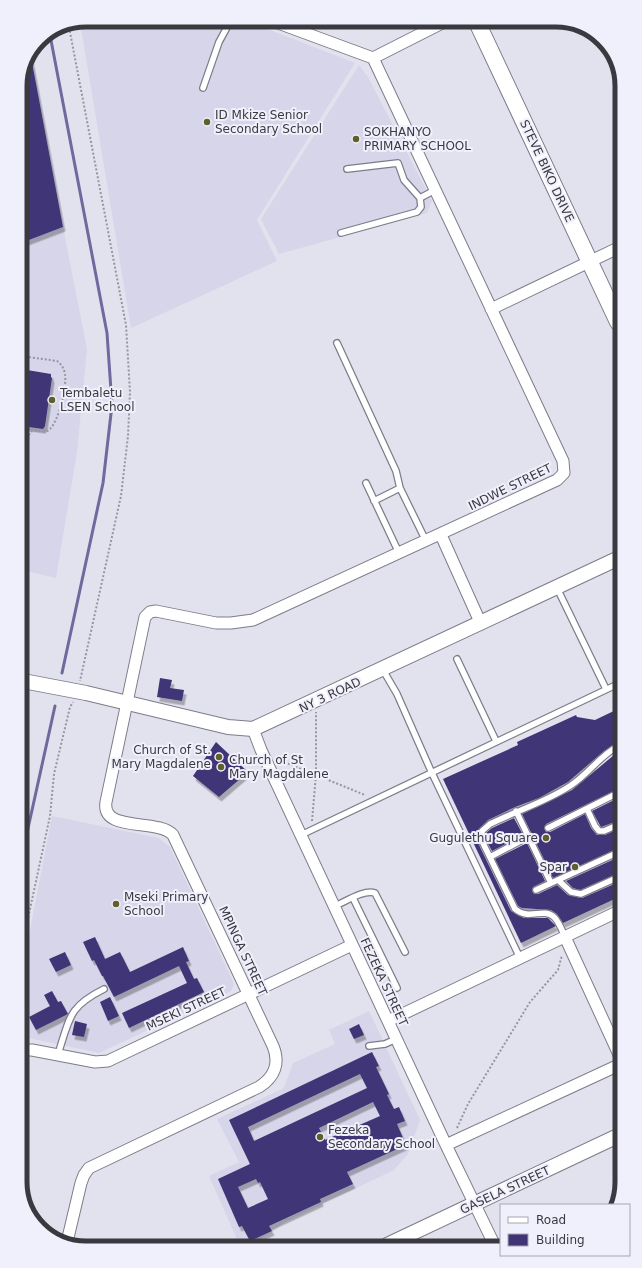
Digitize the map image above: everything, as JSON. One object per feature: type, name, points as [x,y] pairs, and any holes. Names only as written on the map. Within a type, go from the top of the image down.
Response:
[{"type":"main road","name":"STEVE BIKO DRIVE","points":[[479,27],[615,316]]},
{"type":"street","points":[[289,27],[373,58],[434,27]]},
{"type":"street","points":[[303,32],[305,27]]},
{"type":"street","name":"INDWE STREET","points":[[150,612],[160,611],[216,623],[236,623],[253,620],[441,535],[557,480],[564,473],[563,461],[373,58]]},
{"type":"street","points":[[491,309],[615,249]]},
{"type":"street","points":[[441,535],[481,624]]},
{"type":"street","name":"NY 3 ROAD","points":[[27,682],[127,702],[228,727],[253,729],[383,670],[615,560]]},
{"type":"street","name":"MPINGA STREET","points":[[68,1238],[81,1183],[89,1168],[259,1087],[272,1076],[276,1069],[275,1051],[173,835],[163,829],[116,820],[109,817],[106,812],[106,802],[143,622],[150,612]]},
{"type":"street","name":"FEZEKA STREET","points":[[253,729],[261,750],[352,945],[493,1241]]},
{"type":"street","points":[[388,1021],[615,913]]},
{"type":"street","points":[[565,937],[615,1044]]},
{"type":"street","name":"MSEKI STREET","points":[[27,1050],[58,1054],[95,1062],[108,1060],[352,945]]},
{"type":"street","points":[[446,1145],[615,1067]]},
{"type":"street","name":"GASELA STREET","points":[[396,1241],[615,1137]]},
{"type":"lane","points":[[203,88],[219,42],[227,27]]},
{"type":"lane","points":[[341,233],[417,212],[421,207],[420,198],[404,180],[398,163],[347,169]]},
{"type":"lane","points":[[420,198],[435,190]]},
{"type":"lane","points":[[337,343],[396,471],[400,488],[426,542]]},
{"type":"lane","points":[[366,483],[400,554]]},
{"type":"lane","points":[[374,501],[400,488]]},
{"type":"lane","points":[[557,588],[606,689]]},
{"type":"lane","points":[[457,659],[496,741]]},
{"type":"lane","points":[[383,670],[396,694],[520,958]]},
{"type":"lane","points":[[301,835],[431,771],[615,685]]},
{"type":"lane","points":[[565,937],[553,916],[547,913],[524,915],[515,909],[482,841],[482,831],[490,824],[516,811],[558,794],[572,785],[604,755],[615,748]]},
{"type":"lane","points":[[548,828],[615,795]]},
{"type":"lane","points":[[587,809],[599,831],[604,831],[615,826]]},
{"type":"lane","points":[[516,811],[551,883]]},
{"type":"lane","points":[[490,857],[528,837]]},
{"type":"lane","points":[[536,890],[615,853]]},
{"type":"lane","points":[[558,880],[571,892],[581,894],[615,879]]},
{"type":"lane","points":[[335,906],[368,893],[375,894],[405,952]]},
{"type":"lane","points":[[353,898],[397,988]]},
{"type":"lane","points":[[58,1054],[75,1009],[84,1000],[104,989]]},
{"type":"lane","points":[[369,1046],[385,1044],[396,1039]]},
{"type":"path","points":[[70,29],[126,325],[130,392],[128,436],[121,496],[79,684]]},
{"type":"path","points":[[27,357],[57,361],[64,369],[65,376],[61,406],[52,428],[45,432],[32,431],[29,435],[27,447]]},
{"type":"path","points":[[27,923],[50,816],[54,774],[70,707],[74,701]]},
{"type":"path","points":[[310,824],[312,820],[316,774],[316,711]]},
{"type":"path","points":[[270,756],[373,799]]},
{"type":"path","points":[[456,1133],[468,1104],[530,1002],[558,970],[563,952]]},
{"type":"shaded area","name":"ID Mkize Senior Secondary School","points":[[81,27],[262,27],[355,63],[257,220],[277,261],[131,328]]},
{"type":"shaded area","name":"SOKHANYO PRIMARY SCHOOL","points":[[359,65],[368,77],[432,201],[427,213],[279,254],[261,219]]},
{"type":"shaded area","name":"Tembaletu LSEN School","points":[[63,227],[87,349],[77,452],[56,578],[27,571],[27,241]]},
{"type":"shaded area","name":"Mseki Primary School","points":[[52,816],[159,838],[170,847],[234,984],[231,991],[99,1053],[27,1038],[27,945]]},
{"type":"shaded area","name":"Fezeka Secondary School","points":[[369,1011],[420,1120],[408,1154],[394,1170],[283,1223],[273,1232],[254,1241],[238,1241],[209,1176],[239,1162],[217,1119],[284,1088],[293,1063],[335,1044],[329,1030]]},
{"type":"building","points":[[32,63],[63,227],[27,241],[27,82]]},
{"type":"building","points":[[27,370],[51,374],[52,378],[45,426],[43,429],[27,427]]},
{"type":"building","points":[[160,678],[172,680],[170,688],[184,690],[182,701],[157,697]]},
{"type":"building","points":[[615,710],[615,744],[604,751],[568,782],[539,798],[515,807],[488,820],[478,830],[478,843],[511,911],[524,918],[548,918],[556,926],[521,943],[443,779],[518,745],[517,742],[576,715],[577,717],[595,720]]},
{"type":"building","name":"Church of St. Mary Magdalene","points":[[216,742],[248,772],[219,797],[193,776]]},
{"type":"building","points":[[615,754],[615,790],[546,824],[544,828],[546,832],[550,832],[585,814],[591,828],[597,835],[605,835],[615,830],[615,850],[553,878],[522,814],[572,790]]},
{"type":"building","points":[[615,800],[615,822],[601,827],[592,811]]},
{"type":"building","points":[[514,818],[523,835],[492,851],[486,840],[486,833],[492,828]]},
{"type":"building","points":[[527,843],[545,881],[533,887],[532,891],[534,894],[538,894],[557,885],[568,895],[582,898],[615,884],[615,899],[563,923],[557,914],[551,910],[522,908],[518,906],[495,859]]},
{"type":"building","points":[[615,859],[615,875],[580,890],[573,888],[566,881]]},
{"type":"building","points":[[95,937],[105,959],[120,952],[130,972],[183,947],[189,961],[186,962],[194,979],[197,978],[204,992],[129,1028],[122,1013],[187,983],[179,966],[114,997],[94,960],[92,961],[83,942]]},
{"type":"building","points":[[65,952],[71,965],[56,972],[49,959]]},
{"type":"building","points":[[52,991],[58,1002],[61,1001],[68,1014],[36,1030],[29,1017],[50,1006],[44,995]]},
{"type":"building","points":[[110,997],[119,1016],[108,1021],[100,1002]]},
{"type":"building","points":[[75,1021],[87,1024],[84,1037],[72,1035]]},
{"type":"building","points":[[359,1024],[364,1035],[354,1039],[349,1029]]},
{"type":"building","points":[[372,1052],[379,1066],[376,1067],[389,1094],[387,1095],[394,1109],[399,1107],[405,1121],[397,1124],[406,1145],[347,1172],[353,1184],[320,1199],[321,1202],[269,1226],[272,1231],[250,1241],[242,1226],[239,1227],[218,1179],[250,1164],[229,1120]],"holes":[[[360,1074],[367,1088],[254,1141],[248,1127]],[[373,1102],[380,1116],[325,1140],[319,1128]],[[256,1179],[258,1183],[260,1182],[268,1199],[248,1208],[238,1187]]]},
{"type":"waterway","points":[[51,39],[107,333],[112,405],[103,483],[62,673]]},
{"type":"waterway","points":[[27,833],[55,706]]},
{"type":"place","name":"ID Mkize Senior Secondary School","points":[[207,122]]},
{"type":"place","name":"SOKHANYO PRIMARY SCHOOL","points":[[356,139]]},
{"type":"place","name":"Tembaletu LSEN School","points":[[52,400]]},
{"type":"place","name":"Church of St. Mary Magdalene","points":[[219,757]]},
{"type":"place","name":"Church of St Mary Magdalene","points":[[221,767]]},
{"type":"place","name":"Gugulethu Square","points":[[546,838]]},
{"type":"place","name":"Spar","points":[[575,867]]},
{"type":"place","name":"Mseki Primary School","points":[[116,904]]},
{"type":"place","name":"Fezeka Secondary School","points":[[320,1137]]}]
